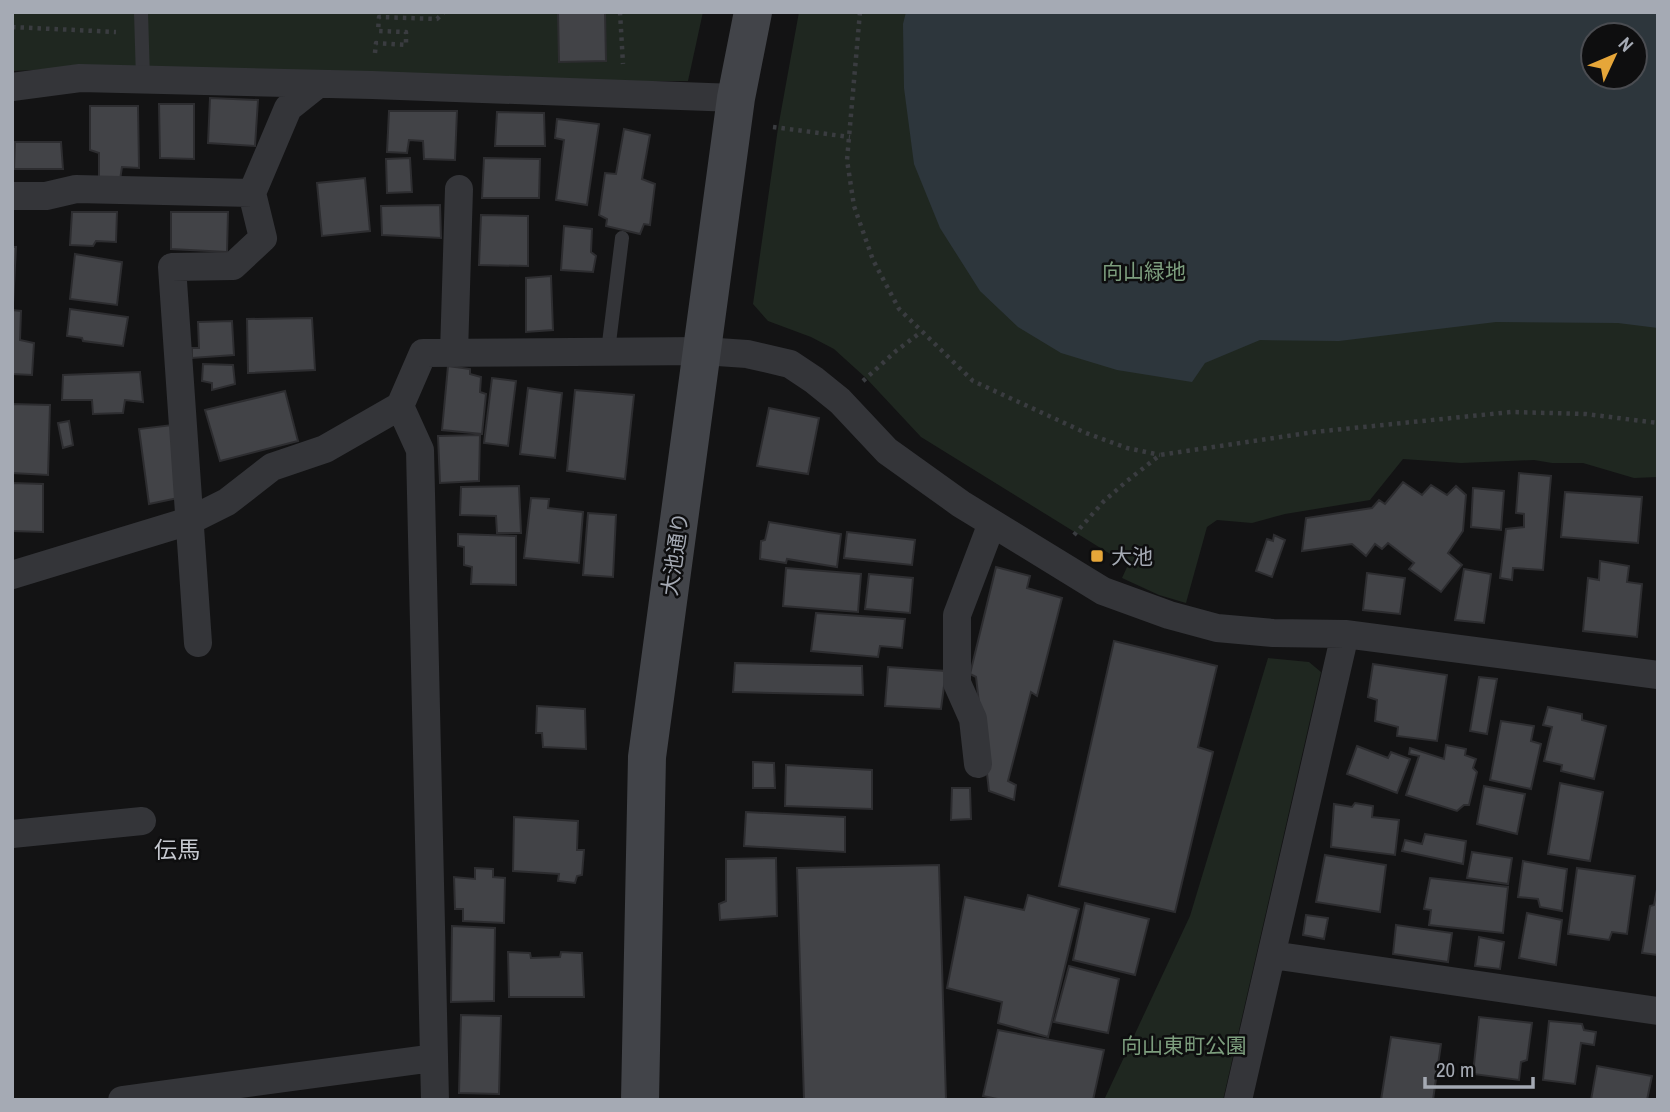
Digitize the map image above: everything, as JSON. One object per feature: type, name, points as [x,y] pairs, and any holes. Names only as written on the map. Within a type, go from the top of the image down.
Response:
[{"type":"street","name":"大池通り","points":[[640,1100],[647,757],[736,98],[753,12]]},
{"type":"street","points":[[12,87],[80,78],[736,98]]},
{"type":"street","points":[[198,643],[172,267],[233,266],[263,238],[252,193],[288,108],[318,84]]},
{"type":"street","points":[[12,196],[46,196],[76,189],[252,193]]},
{"type":"street","points":[[454,353],[459,189]]},
{"type":"street","points":[[12,575],[189,521],[227,502],[272,467],[325,449],[400,406],[423,353],[703,351],[747,354],[790,364],[840,401],[887,451],[961,504],[1103,591],[1169,615],[1217,628],[1273,633],[1345,634],[1658,675]]},
{"type":"street","points":[[400,406],[420,450],[435,1100]]},
{"type":"street","points":[[978,764],[973,719],[957,683],[957,615],[992,523]]},
{"type":"street","points":[[1238,1100],[1345,634]]},
{"type":"street","points":[[12,834],[142,821]]},
{"type":"street","points":[[1272,955],[1658,1011]]},
{"type":"street","points":[[122,1100],[434,1058]]},
{"type":"lane","points":[[141,12],[143,79]]},
{"type":"lane","points":[[608,351],[622,238]]},
{"type":"path","points":[[376,43],[406,45],[407,32],[378,30],[379,17],[437,19],[444,12]]},
{"type":"path","points":[[620,12],[623,64],[635,64]]},
{"type":"path","points":[[860,12],[847,160],[854,206],[873,260],[898,309],[973,381],[1086,433],[1127,448],[1160,455],[1314,432],[1511,412],[1586,414],[1658,423]]},
{"type":"path","points":[[12,27],[142,33]]},
{"type":"path","points":[[773,127],[850,137]]},
{"type":"path","points":[[859,385],[921,332]]},
{"type":"path","points":[[1070,541],[1104,501],[1160,455]]},
{"type":"green space","points":[[12,12],[703,12],[688,81],[610,81],[123,66],[12,71]]},
{"type":"green space","name":"向山緑地","points":[[799,12],[1658,12],[1658,477],[1634,478],[1583,463],[1534,460],[1461,463],[1403,459],[1370,500],[1285,514],[1252,523],[1217,520],[1207,527],[1186,603],[1159,595],[1122,578],[1128,565],[921,437],[866,378],[834,349],[768,321],[753,304],[778,128]]},
{"type":"green space","name":"向山東町公園","points":[[1268,658],[1309,662],[1321,672],[1223,1100],[1104,1100],[1190,916]]},
{"type":"shaded area","points":[[906,12],[1658,12],[1658,328],[1618,323],[1496,322],[1339,341],[1260,340],[1205,363],[1192,382],[1117,370],[1061,353],[1018,327],[980,291],[940,228],[914,164],[904,88],[903,24]]},
{"type":"building","points":[[558,12],[605,12],[606,61],[559,62]]},
{"type":"building","points":[[210,98],[258,100],[255,146],[208,143]]},
{"type":"building","points":[[159,104],[194,104],[194,159],[160,158]]},
{"type":"building","points":[[90,106],[138,106],[139,168],[122,167],[120,180],[99,178],[99,153],[90,150]]},
{"type":"building","points":[[389,111],[457,111],[455,160],[424,159],[423,141],[409,140],[407,153],[387,152]]},
{"type":"building","points":[[497,112],[544,113],[545,146],[495,146]]},
{"type":"building","points":[[557,119],[599,124],[587,205],[556,200],[564,140],[555,138]]},
{"type":"building","points":[[624,129],[650,135],[642,179],[655,184],[650,225],[644,224],[640,234],[606,226],[607,219],[599,215],[605,173],[616,174]]},
{"type":"building","points":[[15,142],[61,142],[63,169],[14,169]]},
{"type":"building","points":[[410,158],[412,192],[387,193],[386,159]]},
{"type":"building","points":[[484,158],[540,159],[539,198],[482,198]]},
{"type":"building","points":[[365,178],[370,231],[322,236],[317,183]]},
{"type":"building","points":[[440,205],[441,238],[382,235],[381,206]]},
{"type":"building","points":[[72,212],[117,212],[116,242],[96,241],[93,246],[70,245]]},
{"type":"building","points":[[171,212],[228,212],[227,252],[171,249]]},
{"type":"building","points":[[481,215],[528,216],[528,266],[479,265]]},
{"type":"building","points":[[564,226],[592,229],[591,252],[596,256],[593,272],[561,270]]},
{"type":"building","points":[[12,247],[16,247],[13,304],[12,304]]},
{"type":"building","points":[[75,254],[122,262],[117,305],[70,299]]},
{"type":"building","points":[[551,276],[553,330],[526,332],[526,278]]},
{"type":"building","points":[[70,309],[128,317],[123,346],[83,341],[82,338],[67,336]]},
{"type":"building","points":[[12,310],[21,311],[20,340],[34,343],[32,375],[12,374]]},
{"type":"building","points":[[312,318],[315,370],[248,373],[247,319]]},
{"type":"building","points":[[232,321],[234,355],[192,358],[192,348],[199,348],[198,322]]},
{"type":"building","points":[[203,364],[233,365],[235,384],[212,390],[212,383],[202,381]]},
{"type":"building","points":[[448,366],[470,369],[470,374],[481,377],[480,392],[486,394],[482,434],[442,430]]},
{"type":"building","points":[[140,372],[143,402],[125,400],[123,413],[93,414],[92,400],[62,400],[63,375]]},
{"type":"building","points":[[492,378],[516,381],[508,446],[484,443]]},
{"type":"building","points":[[528,388],[562,393],[555,458],[520,454]]},
{"type":"building","points":[[575,390],[634,395],[625,479],[567,471]]},
{"type":"building","points":[[285,391],[298,441],[220,461],[205,410]]},
{"type":"building","points":[[12,404],[50,405],[48,475],[12,473]]},
{"type":"building","points":[[769,408],[819,418],[808,474],[757,466]]},
{"type":"building","points":[[69,421],[73,445],[63,448],[58,423]]},
{"type":"building","points":[[172,425],[183,497],[149,504],[139,429]]},
{"type":"building","points":[[480,435],[479,481],[440,483],[438,436]]},
{"type":"building","points":[[1519,473],[1551,476],[1543,570],[1513,568],[1512,580],[1500,578],[1506,529],[1524,527],[1524,514],[1516,513]]},
{"type":"building","points":[[1403,482],[1422,495],[1431,485],[1447,495],[1456,486],[1466,495],[1463,531],[1448,553],[1462,565],[1441,592],[1409,569],[1414,563],[1388,543],[1382,549],[1375,544],[1366,556],[1352,544],[1302,551],[1306,518],[1372,508],[1379,500],[1385,504]]},
{"type":"building","points":[[12,483],[43,484],[43,532],[12,531]]},
{"type":"building","points":[[519,486],[521,533],[497,533],[496,516],[460,515],[461,487]]},
{"type":"building","points":[[1473,488],[1504,491],[1501,530],[1471,527]]},
{"type":"building","points":[[1565,492],[1642,497],[1638,543],[1561,537]]},
{"type":"building","points":[[531,498],[549,499],[548,508],[583,512],[579,563],[524,558]]},
{"type":"building","points":[[588,513],[616,515],[613,577],[583,575]]},
{"type":"building","points":[[769,522],[841,534],[837,567],[787,559],[786,563],[760,559],[761,541],[765,540]]},
{"type":"building","points":[[847,532],[915,540],[912,565],[844,558]]},
{"type":"building","points":[[458,534],[516,536],[516,585],[471,584],[472,567],[464,565],[464,547],[458,546]]},
{"type":"building","points":[[1274,535],[1285,540],[1272,577],[1256,571],[1267,539],[1273,541]]},
{"type":"building","points":[[1600,561],[1629,566],[1627,582],[1642,584],[1637,637],[1583,631],[1588,578],[1599,580]]},
{"type":"building","points":[[996,567],[1030,576],[1027,588],[1062,598],[1037,696],[1031,692],[1008,781],[1016,785],[1014,800],[989,791],[976,677],[970,674]]},
{"type":"building","points":[[786,568],[861,574],[858,612],[783,606]]},
{"type":"building","points":[[1464,569],[1491,574],[1484,623],[1455,620]]},
{"type":"building","points":[[1367,573],[1405,578],[1400,614],[1363,610]]},
{"type":"building","points":[[869,574],[913,578],[910,613],[865,609]]},
{"type":"building","points":[[816,613],[905,619],[902,648],[880,646],[878,657],[811,651]]},
{"type":"building","points":[[1114,641],[1217,666],[1198,747],[1213,752],[1175,912],[1059,886]]},
{"type":"building","points":[[735,663],[862,666],[863,695],[733,692]]},
{"type":"building","points":[[1373,664],[1447,675],[1437,741],[1397,736],[1398,727],[1375,721],[1377,700],[1368,697]]},
{"type":"building","points":[[888,667],[946,671],[941,709],[885,706]]},
{"type":"building","points":[[1479,677],[1497,679],[1487,734],[1470,731]]},
{"type":"building","points":[[537,706],[585,709],[586,749],[543,747],[542,733],[536,733]]},
{"type":"building","points":[[1548,707],[1582,714],[1582,720],[1606,726],[1594,779],[1561,771],[1562,765],[1544,761],[1552,727],[1543,725]]},
{"type":"building","points":[[1501,721],[1534,726],[1531,741],[1541,744],[1531,789],[1490,780]]},
{"type":"building","points":[[1446,745],[1466,749],[1465,755],[1476,759],[1473,768],[1477,772],[1469,805],[1464,805],[1457,811],[1406,795],[1419,756],[1409,754],[1410,748],[1444,759]]},
{"type":"building","points":[[1357,746],[1388,758],[1391,752],[1410,759],[1397,793],[1347,774]]},
{"type":"building","points":[[753,762],[774,763],[775,788],[753,788]]},
{"type":"building","points":[[786,765],[872,770],[872,809],[785,806]]},
{"type":"building","points":[[1560,783],[1603,792],[1590,861],[1548,854]]},
{"type":"building","points":[[1484,786],[1525,794],[1517,834],[1477,824]]},
{"type":"building","points":[[952,788],[970,788],[971,819],[951,820]]},
{"type":"building","points":[[1355,803],[1373,806],[1372,817],[1399,820],[1395,855],[1331,847],[1334,804],[1352,807]]},
{"type":"building","points":[[746,812],[845,817],[845,852],[744,846]]},
{"type":"building","points":[[514,817],[578,821],[577,850],[584,850],[582,875],[577,876],[575,883],[558,881],[559,874],[513,871]]},
{"type":"building","points":[[1425,834],[1466,841],[1463,864],[1402,851],[1405,840],[1422,844]]},
{"type":"building","points":[[1472,852],[1512,858],[1508,884],[1467,878]]},
{"type":"building","points":[[1325,855],[1386,865],[1380,912],[1316,902]]},
{"type":"building","points":[[776,858],[777,916],[720,920],[719,904],[726,901],[726,859]]},
{"type":"building","points":[[1523,861],[1567,869],[1562,911],[1540,907],[1538,899],[1518,897]]},
{"type":"building","points":[[939,865],[946,1100],[804,1100],[797,868]]},
{"type":"building","points":[[475,868],[493,869],[493,877],[505,878],[504,923],[463,921],[463,909],[455,909],[454,877],[475,879]]},
{"type":"building","points":[[1577,868],[1635,876],[1627,934],[1612,932],[1609,940],[1568,934]]},
{"type":"building","points":[[1430,878],[1508,887],[1503,933],[1429,925],[1431,910],[1424,909]]},
{"type":"building","points":[[1658,884],[1658,955],[1642,953],[1650,906],[1654,905]]},
{"type":"building","points":[[1028,895],[1079,909],[1048,1037],[998,1023],[1002,1002],[947,988],[965,897],[1024,910]]},
{"type":"building","points":[[1085,903],[1149,919],[1135,975],[1073,960]]},
{"type":"building","points":[[1527,913],[1562,920],[1556,965],[1519,958]]},
{"type":"building","points":[[1306,915],[1328,918],[1324,939],[1303,935]]},
{"type":"building","points":[[1396,925],[1452,933],[1448,962],[1393,954]]},
{"type":"building","points":[[452,926],[495,928],[494,1001],[451,1002]]},
{"type":"building","points":[[1479,937],[1504,942],[1500,969],[1475,966]]},
{"type":"building","points":[[508,952],[530,953],[531,958],[560,957],[561,952],[582,953],[584,997],[509,997]]},
{"type":"building","points":[[1069,966],[1119,979],[1108,1033],[1054,1022]]},
{"type":"building","points":[[461,1015],[501,1016],[499,1094],[459,1093]]},
{"type":"building","points":[[1479,1017],[1532,1023],[1527,1060],[1521,1062],[1519,1080],[1473,1074]]},
{"type":"building","points":[[1549,1021],[1582,1024],[1584,1030],[1596,1032],[1594,1045],[1581,1043],[1575,1084],[1543,1080]]},
{"type":"building","points":[[998,1030],[1104,1050],[1093,1100],[1002,1100],[983,1096]]},
{"type":"building","points":[[1391,1037],[1441,1044],[1433,1100],[1381,1100]]},
{"type":"building","points":[[1597,1066],[1652,1076],[1647,1100],[1591,1100]]},
{"type":"place","name":"大池","points":[[1097,556]]},
{"type":"district","name":"伝馬","points":[[177,849]]}]
